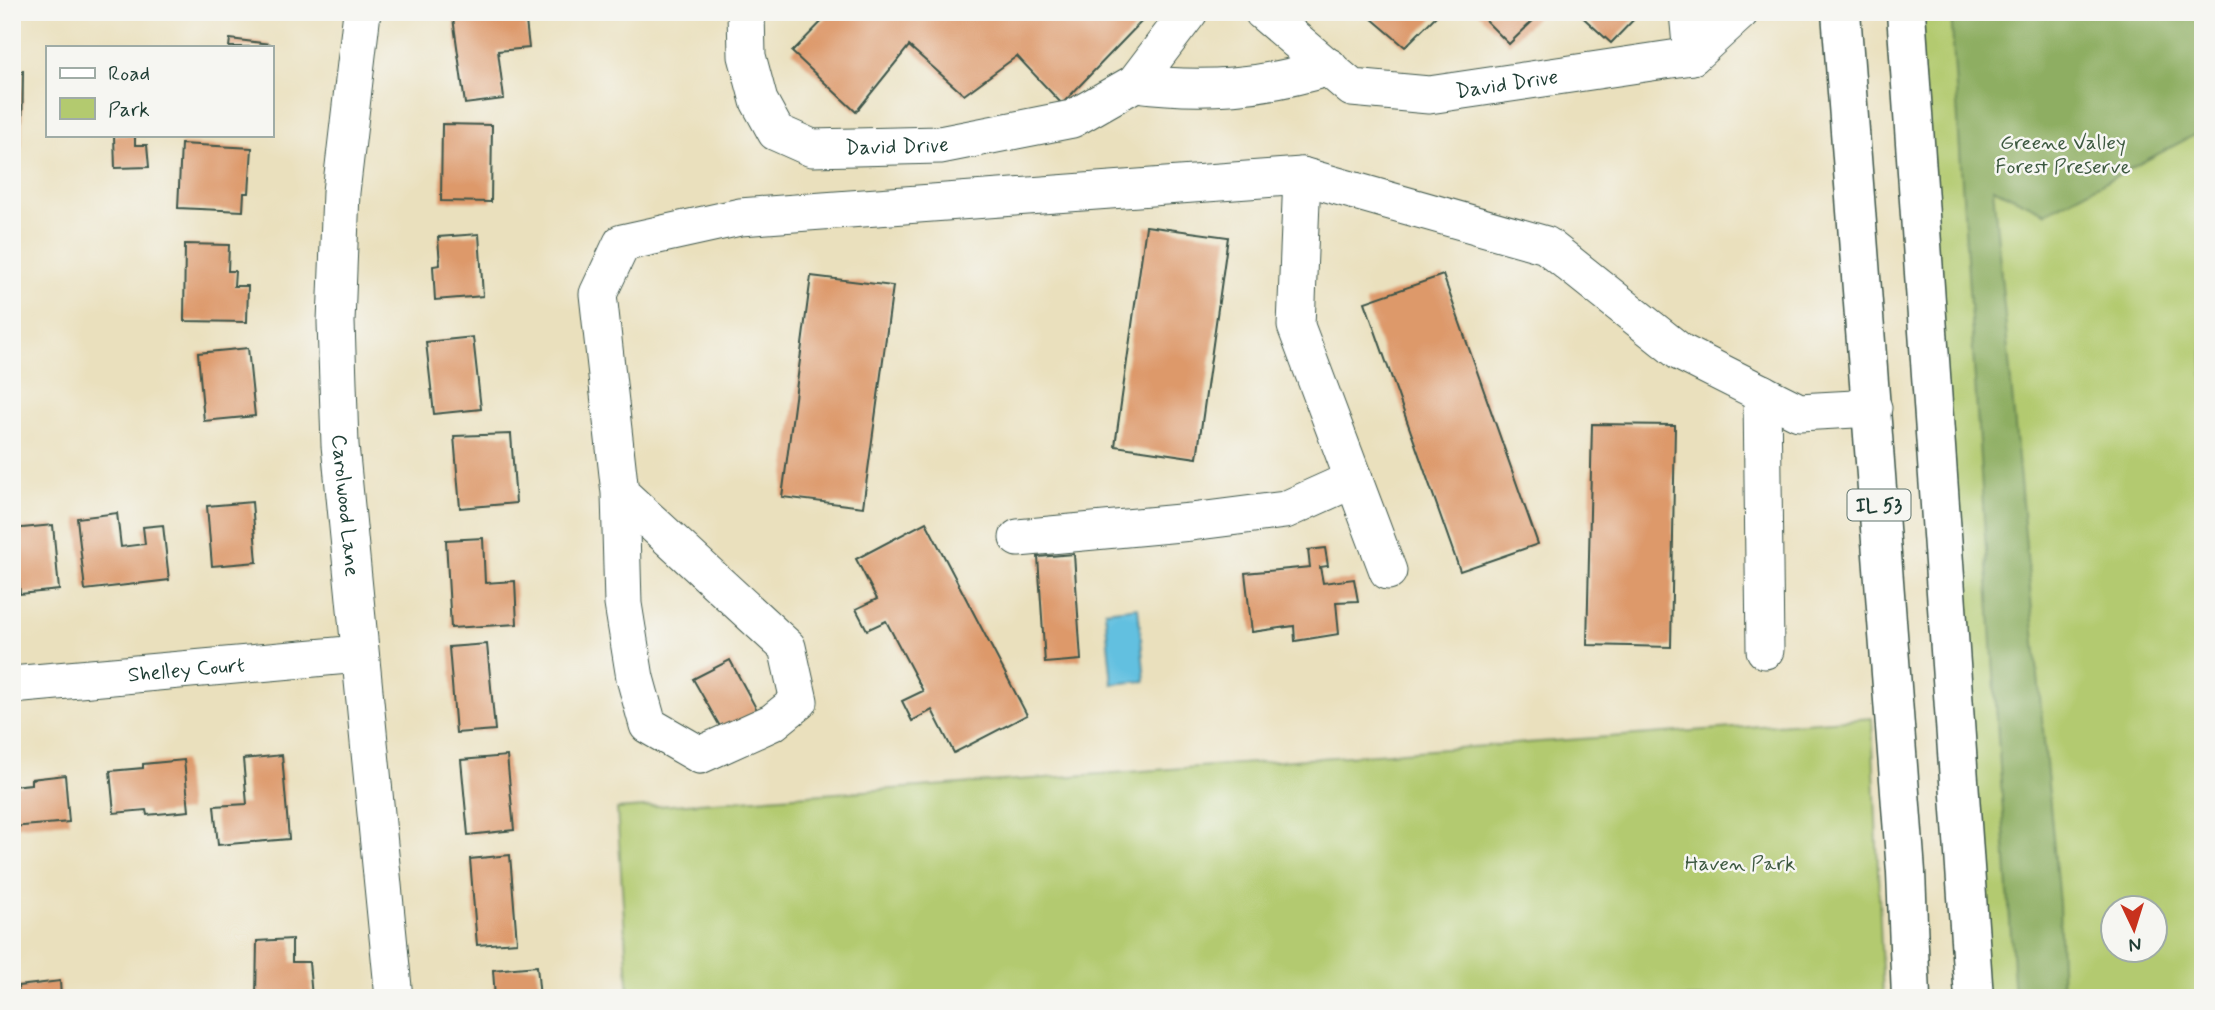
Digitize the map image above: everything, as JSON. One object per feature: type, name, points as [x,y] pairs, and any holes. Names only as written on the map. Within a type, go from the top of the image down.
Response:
[{"type":"main road","name":"IL 53","points":[[1841,12],[1906,872],[1910,998]]},
{"type":"main road","name":"IL 53","points":[[1906,12],[1973,998]]},
{"type":"street","name":"Carolwood Lane","points":[[362,12],[341,192],[335,322],[340,445],[394,998]]},
{"type":"street","name":"David Drive","points":[[746,12],[747,56],[759,101],[776,132],[812,148],[940,145],[1072,119],[1135,83],[1189,12]]},
{"type":"street","name":"David Drive","points":[[1262,12],[1352,88],[1429,95],[1692,56]]},
{"type":"street","points":[[1688,12],[1692,56]]},
{"type":"street","points":[[1692,56],[1740,12]]},
{"type":"street","points":[[1135,83],[1177,89],[1222,88],[1281,82],[1329,68]]},
{"type":"street","points":[[620,493],[788,648],[799,701],[773,722],[700,755],[648,725],[635,678],[623,604],[620,493],[598,294],[622,243],[740,217],[1302,176],[1546,245],[1680,352],[1799,412],[1873,408]]},
{"type":"street","points":[[1302,176],[1296,326],[1388,571]]},
{"type":"street","points":[[1762,393],[1765,650]]},
{"type":"street","points":[[1018,538],[1285,510],[1354,479]]},
{"type":"street","name":"Shelley Court","points":[[12,685],[359,654]]},
{"type":"green space","name":"Greene Valley Forest Preserve","points":[[1913,12],[2203,12],[2203,998],[1981,998]]},
{"type":"green space","points":[[1951,12],[2203,12],[2203,120],[2198,133],[2046,213],[1993,188],[2059,903],[2062,998],[2015,998]]},
{"type":"green space","name":"Haven Park","points":[[1872,718],[1883,998],[629,998],[617,809]]},
{"type":"water","points":[[1138,607],[1145,681],[1112,684],[1105,611]]},
{"type":"building","points":[[497,12],[525,12],[529,48],[498,51],[504,99],[465,104],[453,18]]},
{"type":"building","points":[[831,12],[1139,12],[1145,18],[1062,104],[1017,56],[964,95],[909,46],[856,112],[792,52]]},
{"type":"building","points":[[1364,12],[1440,12],[1405,47]]},
{"type":"building","points":[[1477,12],[1542,12],[1509,44]]},
{"type":"building","points":[[1577,12],[1641,12],[1611,43]]},
{"type":"building","points":[[230,39],[270,44],[270,46],[229,46]]},
{"type":"building","points":[[12,71],[23,71],[22,147],[12,147]]},
{"type":"building","points":[[442,124],[492,125],[491,202],[441,201]]},
{"type":"building","points":[[114,136],[135,136],[135,145],[147,145],[149,167],[115,168]]},
{"type":"building","points":[[181,144],[252,148],[249,193],[244,193],[243,211],[178,208]]},
{"type":"building","points":[[1146,226],[1228,237],[1197,458],[1115,446]]},
{"type":"building","points":[[479,234],[483,296],[435,300],[433,266],[440,265],[438,237]]},
{"type":"building","points":[[185,244],[229,245],[228,271],[235,271],[234,286],[248,286],[247,322],[184,321]]},
{"type":"building","points":[[1443,275],[1538,544],[1460,571],[1365,302]]},
{"type":"building","points":[[811,276],[893,286],[863,507],[782,497]]},
{"type":"building","points":[[473,337],[481,409],[434,414],[426,342]]},
{"type":"building","points":[[248,348],[255,416],[204,421],[198,353]]},
{"type":"building","points":[[1592,424],[1675,425],[1671,647],[1587,645]]},
{"type":"building","points":[[511,434],[516,503],[460,508],[454,436]]},
{"type":"building","points":[[252,502],[257,562],[212,566],[207,506]]},
{"type":"building","points":[[117,513],[121,547],[145,544],[143,527],[163,525],[169,580],[85,590],[77,518]]},
{"type":"building","points":[[926,522],[1027,715],[954,753],[932,710],[912,721],[902,701],[923,691],[886,621],[867,630],[856,609],[877,599],[856,559]]},
{"type":"building","points":[[53,525],[59,590],[20,594],[19,579],[12,580],[12,529]]},
{"type":"building","points":[[483,538],[485,583],[515,581],[517,624],[451,628],[446,540]]},
{"type":"building","points":[[1325,548],[1328,566],[1320,567],[1323,583],[1354,579],[1358,601],[1336,602],[1339,634],[1295,641],[1294,626],[1252,632],[1245,573],[1310,567],[1308,550]]},
{"type":"building","points":[[1074,554],[1081,660],[1045,663],[1038,557]]},
{"type":"building","points":[[487,644],[495,730],[456,733],[449,647]]},
{"type":"building","points":[[730,660],[757,710],[722,730],[693,679]]},
{"type":"building","points":[[282,755],[289,839],[218,845],[214,806],[247,804],[243,759]]},
{"type":"building","points":[[507,756],[514,830],[468,835],[461,760]]},
{"type":"building","points":[[184,760],[189,811],[147,815],[146,810],[114,813],[110,771]]},
{"type":"building","points":[[65,775],[69,822],[12,827],[12,786],[31,784],[31,779]]},
{"type":"building","points":[[510,855],[517,942],[477,945],[470,859]]},
{"type":"building","points":[[292,939],[292,962],[309,962],[312,998],[256,998],[257,941]]},
{"type":"building","points":[[537,966],[540,998],[495,998],[493,970]]},
{"type":"building","points":[[60,981],[61,998],[19,998],[18,986]]}]
